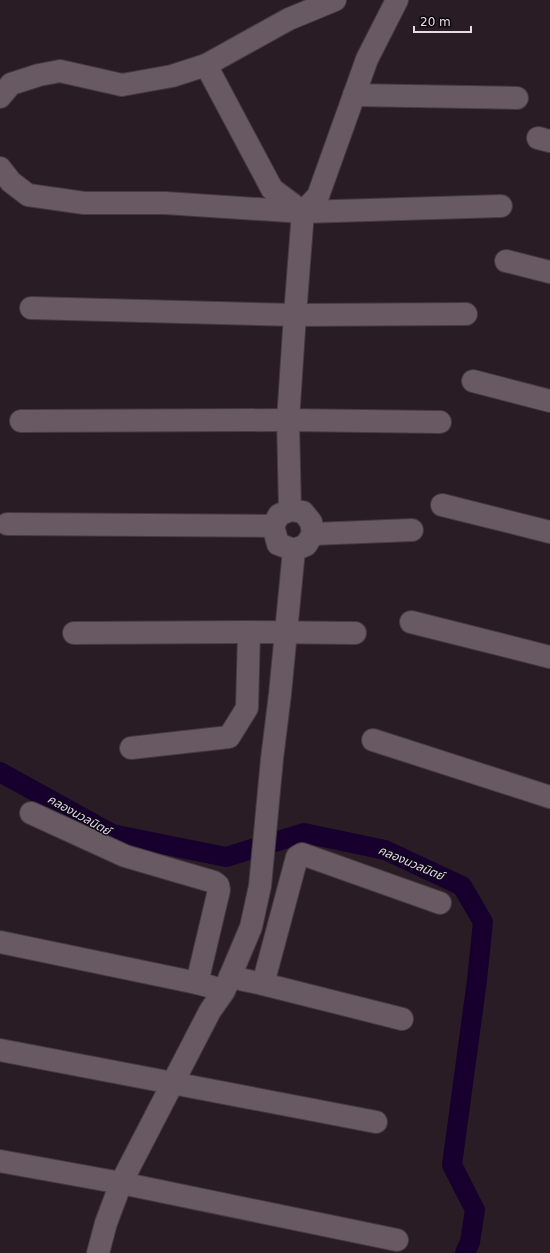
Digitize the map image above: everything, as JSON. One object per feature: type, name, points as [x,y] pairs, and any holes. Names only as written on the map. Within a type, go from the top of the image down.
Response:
[{"type":"street","points":[[0,97],[11,84],[39,75],[60,71],[122,85],[172,76],[206,65],[289,19],[335,0]]},
{"type":"street","points":[[290,510],[288,420],[302,212],[318,196],[367,59],[397,0]]},
{"type":"street","points":[[206,65],[272,189],[302,212]]},
{"type":"street","points":[[354,95],[517,98]]},
{"type":"street","points":[[0,168],[12,182],[28,195],[84,204],[164,203],[302,212],[501,206]]},
{"type":"street","points":[[506,261],[550,272]]},
{"type":"street","points":[[31,308],[295,315],[466,314]]},
{"type":"street","points":[[473,381],[550,401]]},
{"type":"street","points":[[22,421],[288,420],[440,422]]},
{"type":"street","points":[[442,505],[550,532]]},
{"type":"street","points":[[290,510],[303,512],[311,522],[312,534],[306,545],[294,550],[278,544],[273,526],[279,515],[290,510]]},
{"type":"street","points":[[7,524],[273,526]]},
{"type":"street","points":[[312,534],[412,530]]},
{"type":"street","points":[[98,1253],[106,1223],[121,1183],[210,1011],[227,984],[251,927],[260,886],[294,550]]},
{"type":"street","points":[[411,622],[550,657]]},
{"type":"street","points":[[131,748],[229,737],[247,708],[249,632]]},
{"type":"street","points":[[74,633],[355,633]]},
{"type":"street","points":[[372,740],[550,797]]},
{"type":"street","points":[[31,813],[125,856],[214,882],[218,885],[219,890],[197,983]]},
{"type":"street","points":[[263,984],[297,857],[299,855],[302,854],[440,903]]},
{"type":"street","points":[[0,942],[197,983],[263,984],[402,1019]]},
{"type":"street","points":[[0,1050],[376,1122]]},
{"type":"street","points":[[0,1161],[121,1183],[397,1240]]},
{"type":"waterway","name":"คลองนวลนิตย์","points":[[0,772],[112,834],[226,857],[304,833],[385,850],[462,886],[483,922],[477,980],[452,1165],[475,1210],[470,1242],[465,1253]]}]
